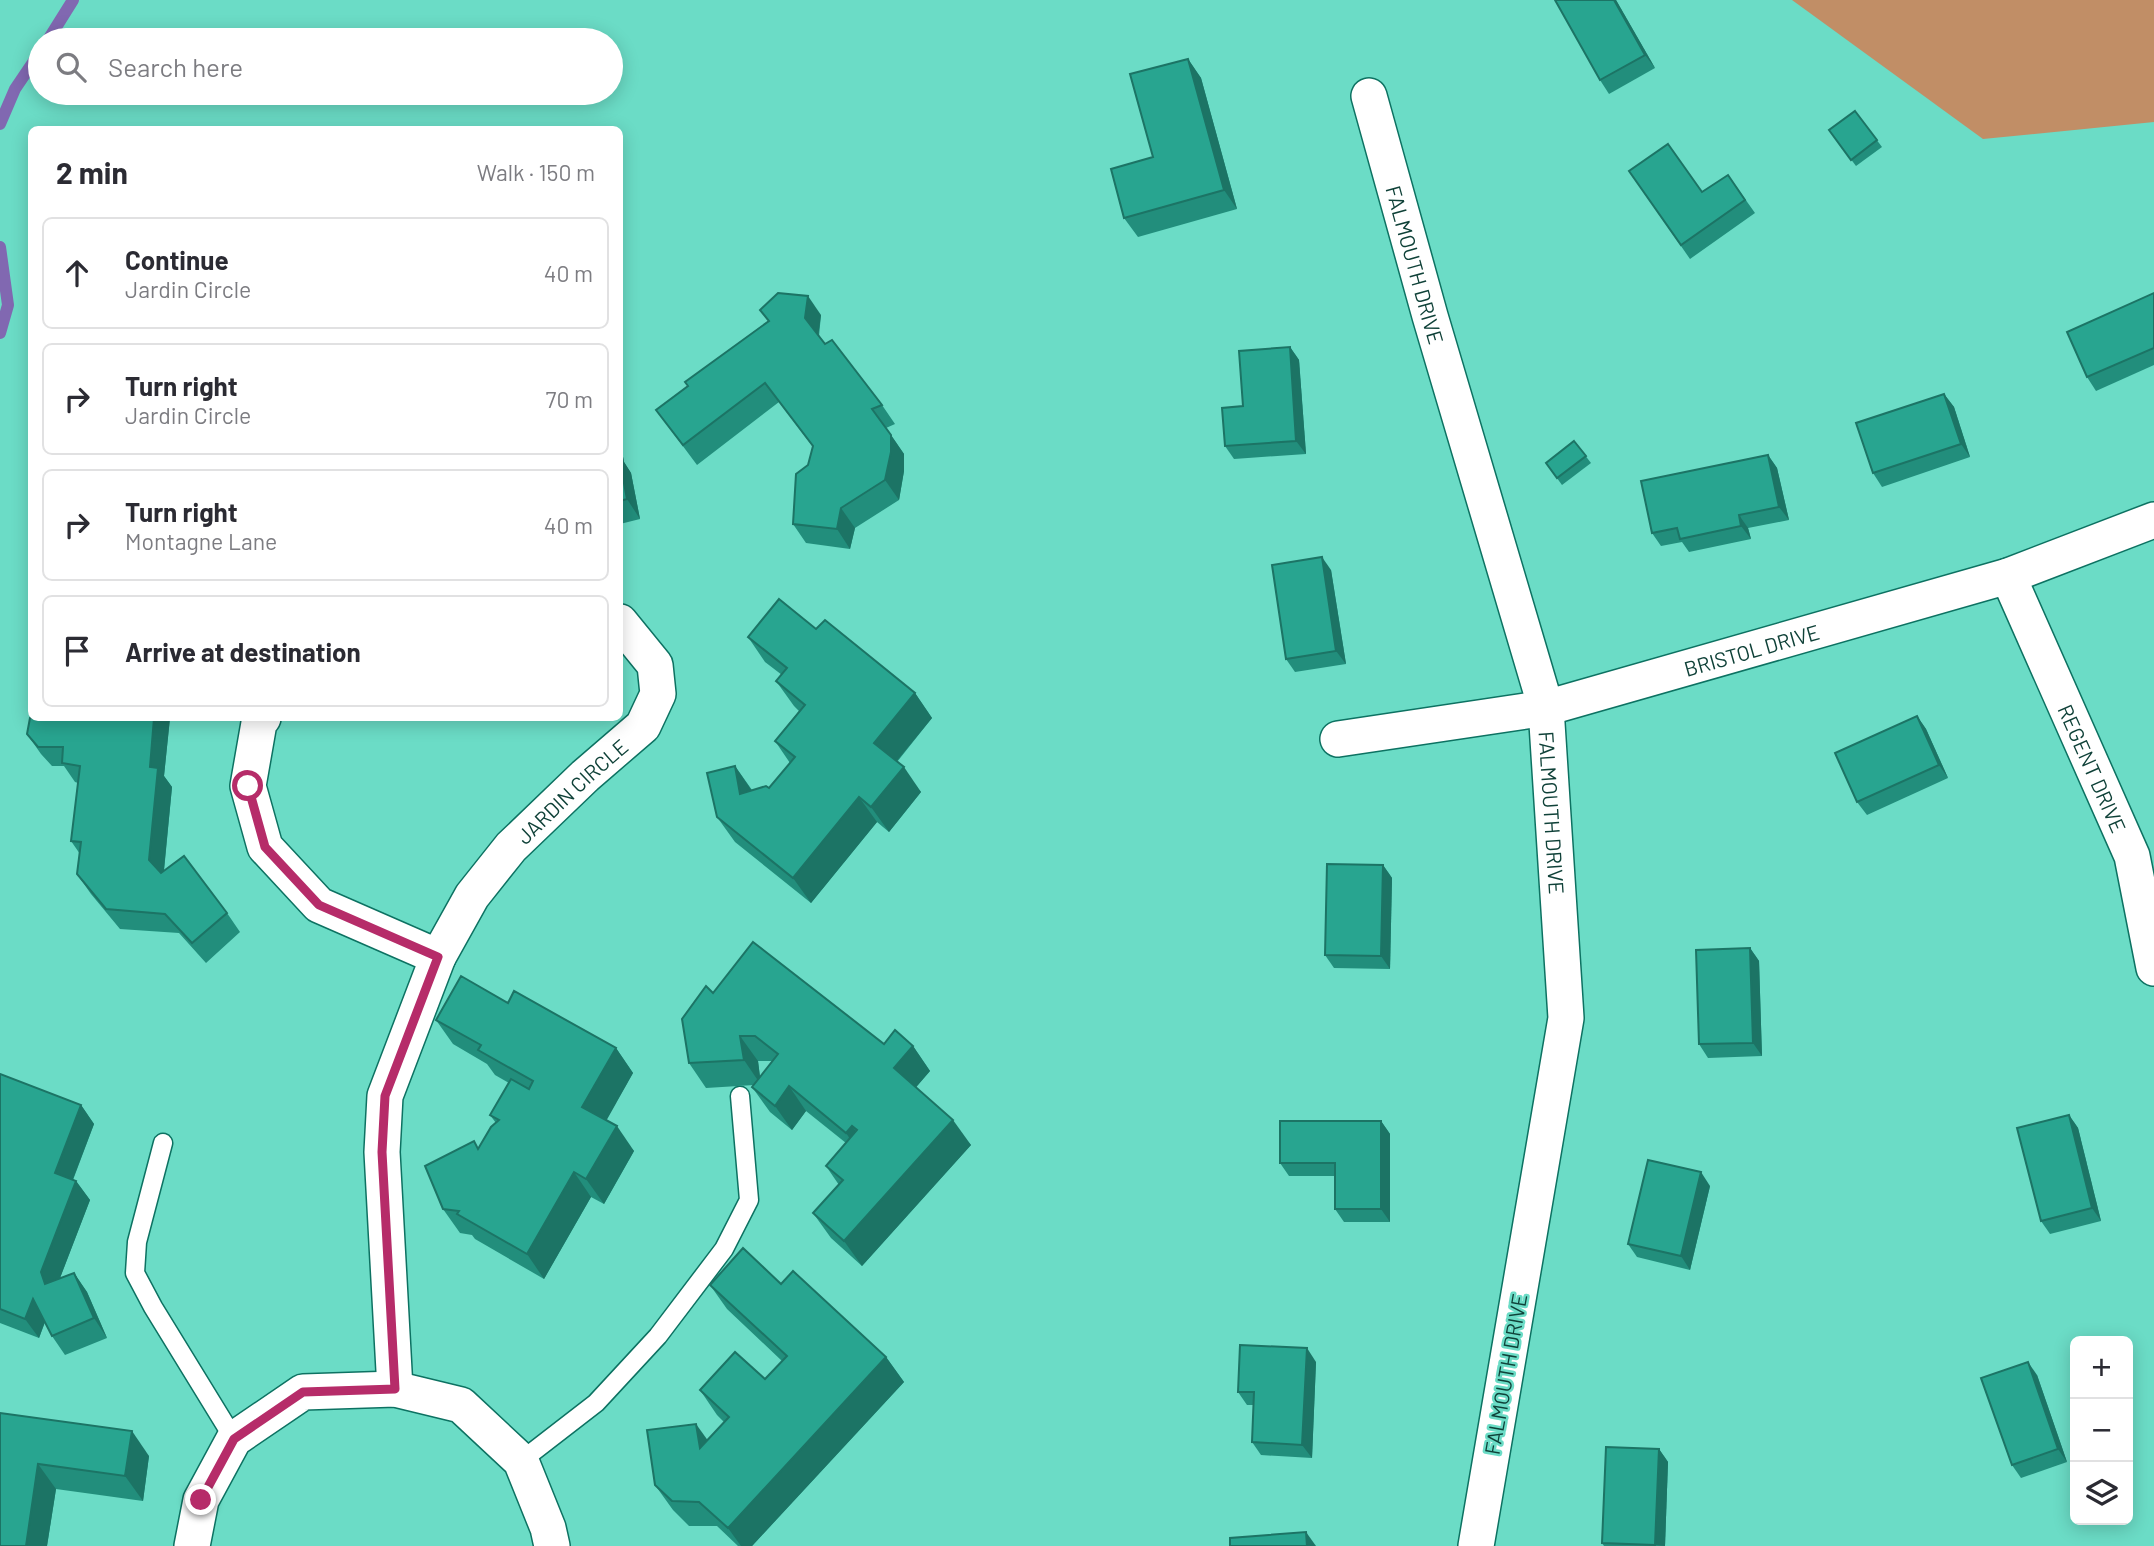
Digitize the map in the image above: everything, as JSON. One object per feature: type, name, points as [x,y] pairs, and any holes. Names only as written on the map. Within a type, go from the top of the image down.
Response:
[{"type":"street","name":"FALMOUTH DRIVE","points":[[1370,96],[1430,316],[1546,708],[1566,1018],[1476,1546]]},
{"type":"street","name":"BRISTOL DRIVE","points":[[1338,739],[1546,708],[2008,576],[2154,520]]},
{"type":"street","name":"REGENT DRIVE","points":[[2008,576],[2132,856],[2154,968]]},
{"type":"street","name":"JARDIN CIRCLE","points":[[395,1389],[382,1152],[385,1096],[438,957],[472,896],[511,848],[585,776],[643,726],[658,694],[655,665],[623,626]]},
{"type":"street","points":[[261,721],[248,786],[265,847],[319,905],[438,957]]},
{"type":"street","points":[[192,1546],[201,1500],[234,1439],[303,1392],[395,1389],[461,1405],[521,1461],[548,1528],[551,1546]]},
{"type":"lane","points":[[521,1461],[596,1403],[659,1336],[724,1249],[749,1200],[740,1096]]},
{"type":"lane","points":[[163,1143],[137,1242],[135,1273],[234,1439]]},
{"type":"shaded area","points":[[1792,0],[2154,0],[2154,122],[1983,139]]},
{"type":"building","points":[[1555,0],[1614,0],[1645,55],[1600,80]]},
{"type":"building","points":[[1188,59],[1224,190],[1124,218],[1111,169],[1153,157],[1130,74]]},
{"type":"building","points":[[1855,111],[1877,140],[1851,160],[1829,130]]},
{"type":"building","points":[[1668,144],[1702,192],[1728,175],[1745,200],[1681,245],[1629,171]]},
{"type":"building","points":[[778,293],[808,296],[805,318],[825,344],[832,340],[882,405],[872,409],[891,435],[891,452],[885,480],[841,508],[837,529],[793,524],[796,474],[808,465],[813,446],[765,383],[683,445],[656,410],[688,386],[685,382],[769,321],[760,310]]},
{"type":"building","points":[[2154,293],[2154,348],[2087,377],[2067,332]]},
{"type":"building","points":[[1290,347],[1296,441],[1225,446],[1222,408],[1243,406],[1239,351]]},
{"type":"building","points":[[1944,394],[1961,444],[1873,473],[1856,423]]},
{"type":"building","points":[[1574,441],[1586,456],[1557,478],[1546,463]]},
{"type":"building","points":[[1768,455],[1779,507],[1739,515],[1741,526],[1680,539],[1677,528],[1652,533],[1641,481]]},
{"type":"building","points":[[623,478],[627,499],[623,500]]},
{"type":"building","points":[[1322,557],[1336,651],[1286,659],[1272,565]]},
{"type":"building","points":[[779,599],[816,629],[825,620],[915,693],[874,743],[904,767],[871,807],[859,797],[793,878],[717,817],[707,773],[735,766],[740,794],[766,786],[769,788],[795,757],[775,741],[805,705],[776,681],[787,668],[748,637]]},
{"type":"building","points":[[1917,716],[1939,765],[1857,802],[1835,753]]},
{"type":"building","points":[[29,721],[154,721],[150,767],[158,768],[149,860],[161,873],[184,856],[227,913],[192,943],[165,914],[106,909],[77,874],[81,842],[71,841],[80,766],[62,763],[63,747],[38,747],[27,734]]},
{"type":"building","points":[[1327,864],[1383,865],[1381,956],[1325,955]]},
{"type":"building","points":[[753,942],[884,1044],[895,1030],[913,1046],[894,1068],[953,1120],[844,1241],[813,1213],[843,1180],[826,1166],[857,1130],[852,1126],[846,1133],[789,1086],[775,1106],[752,1087],[778,1054],[755,1036],[740,1036],[744,1060],[689,1063],[682,1019],[706,986],[713,993]]},
{"type":"building","points":[[1750,948],[1753,1043],[1699,1044],[1696,950]]},
{"type":"building","points":[[461,976],[508,1003],[514,991],[616,1048],[582,1107],[617,1126],[586,1179],[574,1172],[527,1254],[457,1214],[459,1211],[443,1209],[425,1166],[474,1141],[478,1149],[491,1127],[499,1120],[490,1115],[511,1079],[529,1089],[533,1081],[478,1050],[481,1045],[436,1020]]},
{"type":"building","points":[[0,1074],[81,1105],[55,1173],[76,1181],[41,1272],[45,1284],[74,1273],[94,1318],[52,1336],[33,1299],[25,1319],[0,1309]]},
{"type":"building","points":[[2069,1115],[2092,1208],[2041,1221],[2017,1128]]},
{"type":"building","points":[[1280,1121],[1381,1121],[1381,1209],[1335,1209],[1335,1163],[1280,1163]]},
{"type":"building","points":[[1648,1160],[1701,1172],[1681,1256],[1628,1244]]},
{"type":"building","points":[[743,1248],[781,1284],[793,1271],[886,1357],[728,1528],[699,1502],[672,1501],[655,1485],[647,1430],[696,1424],[700,1448],[729,1417],[700,1390],[735,1352],[765,1379],[787,1356],[710,1285]]},
{"type":"building","points":[[1240,1345],[1307,1348],[1302,1445],[1252,1442],[1254,1392],[1238,1392]]},
{"type":"building","points":[[2028,1362],[2058,1449],[2012,1465],[1981,1378]]},
{"type":"building","points":[[0,1413],[132,1431],[125,1476],[38,1464],[26,1546],[0,1546]]},
{"type":"building","points":[[1606,1447],[1659,1449],[1655,1545],[1602,1543]]},
{"type":"building","points":[[1306,1532],[1307,1546],[1230,1546],[1230,1538]]},
{"type":"waterway","points":[[56,28],[73,0]]},
{"type":"waterway","points":[[0,124],[15,89],[28,70]]},
{"type":"waterway","points":[[0,247],[8,305],[0,333]]},
{"type":"route","points":[[201,1500],[234,1439],[303,1392],[395,1389],[382,1152],[385,1096],[438,957],[319,905],[265,847],[248,786]]}]
